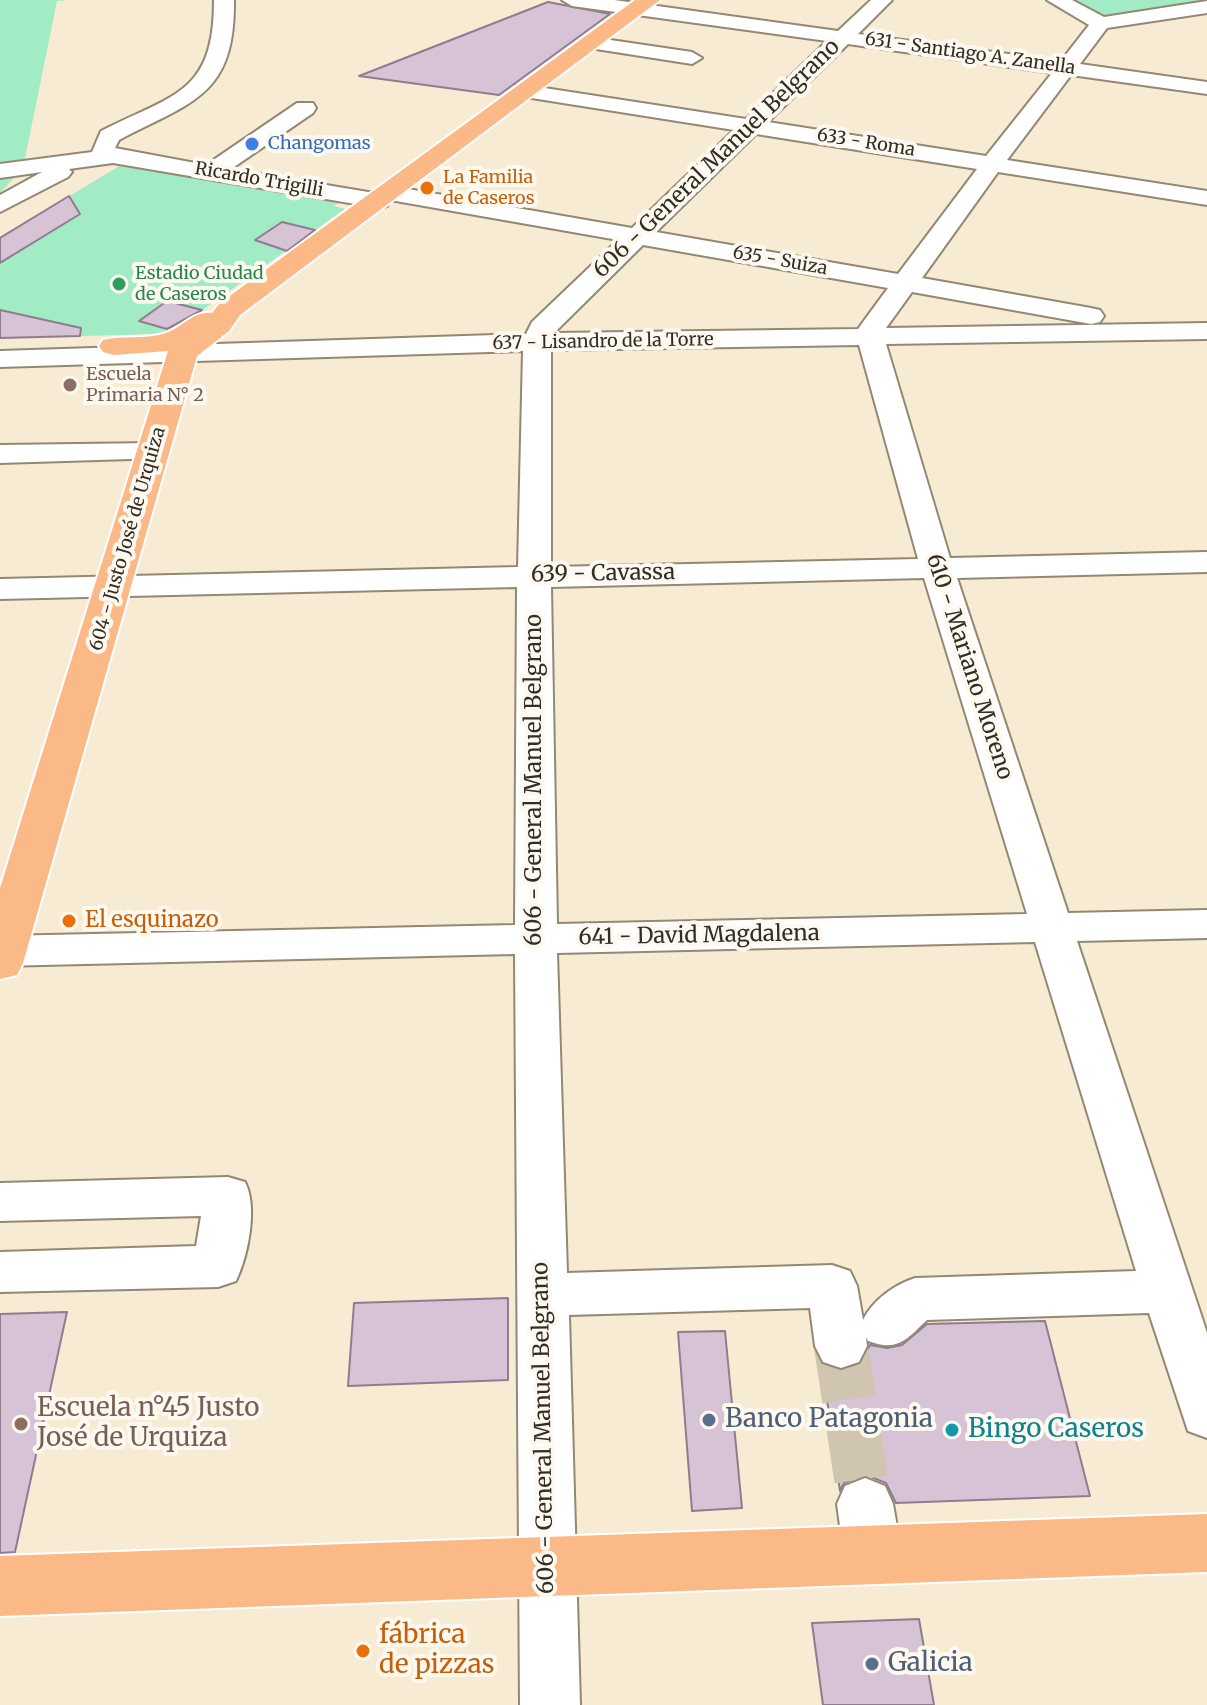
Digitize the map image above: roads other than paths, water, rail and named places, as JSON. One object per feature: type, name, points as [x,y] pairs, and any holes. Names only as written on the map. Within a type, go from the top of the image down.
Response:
[{"type":"main road","points":[[113,350],[173,342],[230,309],[590,43],[636,3]]},
{"type":"main road","points":[[183,352],[218,325],[230,309]]},
{"type":"main road","name":"604 - Justo José de Urquiza","points":[[1,955],[183,352]]},
{"type":"main road","points":[[0,1586],[548,1565],[869,1530],[1207,1543]]},
{"type":"street","points":[[113,156],[103,151],[104,140],[185,96],[209,77],[224,38],[224,0]]},
{"type":"street","name":"631 - Santiago A. Zanella","points":[[572,0],[636,3],[843,37],[1207,88]]},
{"type":"street","name":"606 - General Manuel Belgrano","points":[[550,1705],[536,940],[534,576],[537,342],[542,328],[882,0]]},
{"type":"street","points":[[1057,0],[1101,23],[1207,7]]},
{"type":"street","points":[[870,337],[870,331],[993,163],[1101,23]]},
{"type":"street","points":[[590,43],[692,58]]},
{"type":"street","name":"633 - Roma","points":[[525,91],[1207,198]]},
{"type":"street","points":[[212,171],[305,108]]},
{"type":"street","name":"Ricardo Trigilli","points":[[11,169],[113,156],[385,197]]},
{"type":"street","points":[[0,205],[40,180],[89,159]]},
{"type":"street","points":[[0,222],[5,217],[0,205],[11,169]]},
{"type":"street","name":"635 - Suiza","points":[[385,197],[637,235],[1169,333]]},
{"type":"street","name":"637 - Lisandro de la Torre","points":[[0,359],[113,350],[183,352],[537,342],[1205,331]]},
{"type":"street","name":"610 - Mariano Moreno","points":[[870,337],[937,568],[1207,1414]]},
{"type":"street","name":"637 - Lisandro de la Torre","points":[[0,343],[73,342],[113,350]]},
{"type":"street","points":[[0,351],[113,350]]},
{"type":"street","points":[[0,454],[153,452]]},
{"type":"street","name":"639 - Cavassa","points":[[0,589],[1207,562]]},
{"type":"street","name":"641 - David Magdalena","points":[[1,955],[1207,924]]},
{"type":"street","points":[[0,1202],[228,1196],[218,1266],[1,1272]]},
{"type":"street","points":[[541,1295],[832,1286],[841,1346]]},
{"type":"street","points":[[886,1326],[915,1299],[1168,1291]]},
{"type":"tunnel","points":[[841,1346],[865,1504]]},
{"type":"place","name":"Changomas","points":[[252,144]]},
{"type":"place","name":"La Familia de Caseros","points":[[427,188]]},
{"type":"place","name":"Estadio Ciudad de Caseros","points":[[119,284]]},
{"type":"place","name":"Escuela Primaria N° 2","points":[[70,385]]},
{"type":"place","name":"El esquinazo","points":[[69,921]]},
{"type":"place","name":"Banco Patagonia","points":[[709,1420]]},
{"type":"place","name":"Escuela n°45 Justo José de Urquiza","points":[[21,1424]]},
{"type":"place","name":"Bingo Caseros","points":[[952,1430]]},
{"type":"place","name":"fábrica de pizzas","points":[[363,1651]]},
{"type":"place","name":"Galicia","points":[[872,1664]]}]
